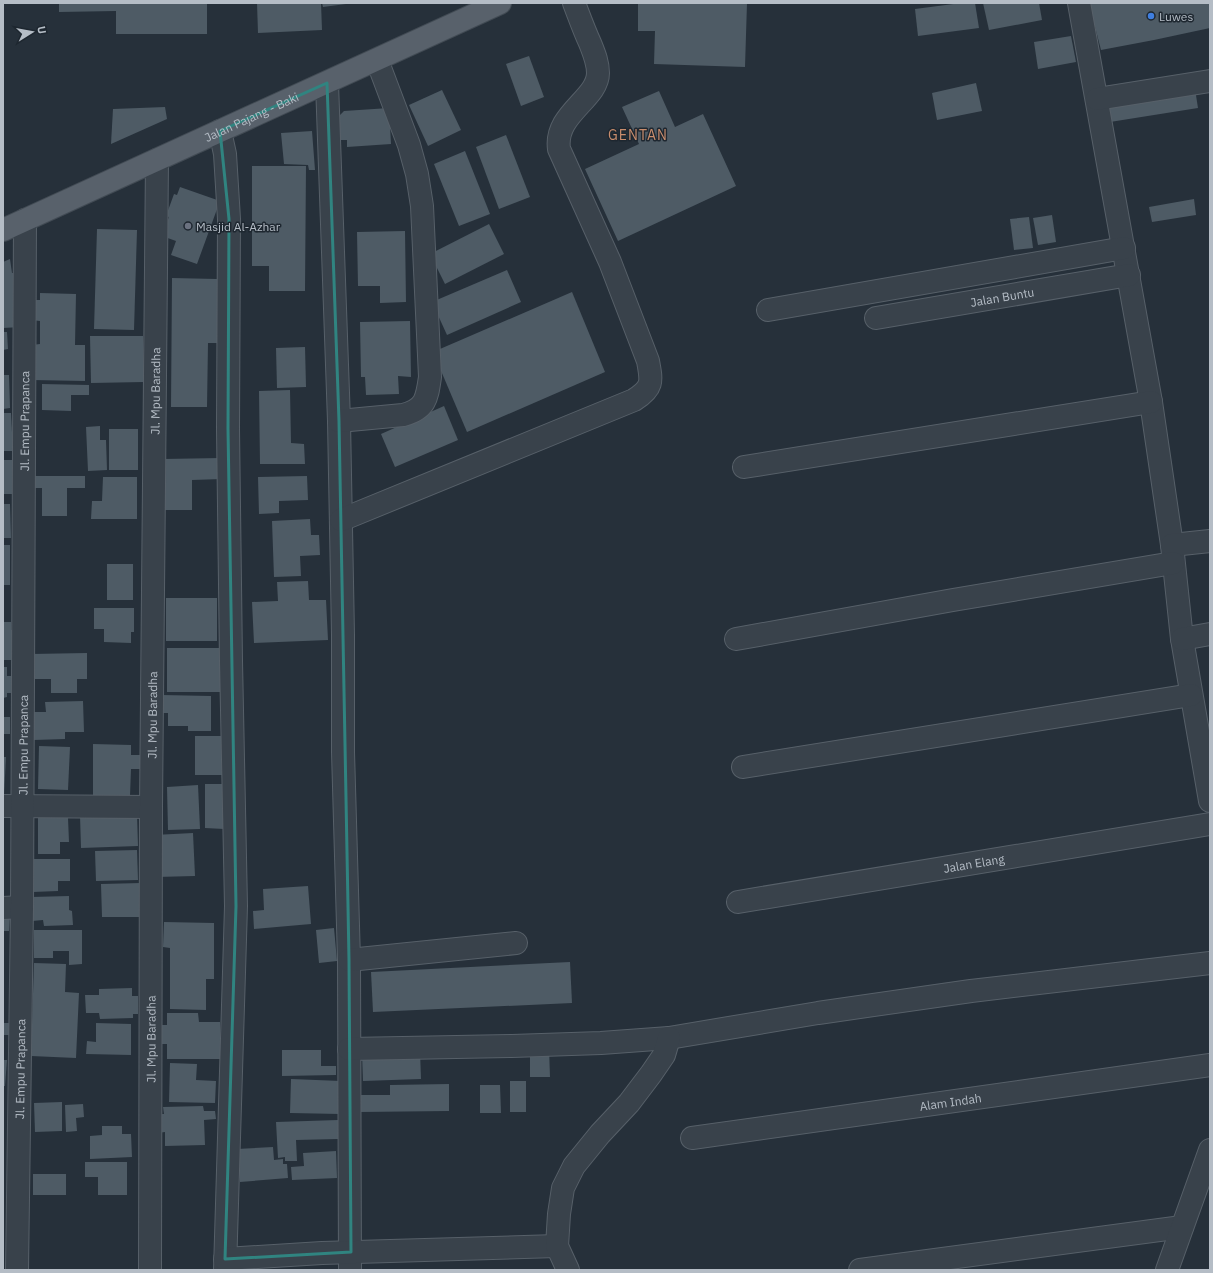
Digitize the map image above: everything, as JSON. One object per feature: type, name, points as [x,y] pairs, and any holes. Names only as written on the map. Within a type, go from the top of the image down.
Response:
[{"type":"main road","name":"Jalan Pajang - Baki","points":[[3,230],[500,3]]},
{"type":"street","points":[[341,520],[634,400],[648,389],[651,377],[648,361],[610,262],[559,149],[558,143],[564,123],[596,84],[598,74],[596,57],[574,3]]},
{"type":"street","points":[[1080,3],[1151,402],[1182,639],[1210,802]]},
{"type":"street","points":[[339,421],[403,415],[414,412],[422,406],[428,393],[430,377],[422,206],[418,182],[409,145],[377,60]]},
{"type":"street","points":[[1097,99],[1210,81]]},
{"type":"street","points":[[327,83],[339,421],[343,635],[343,752],[349,960],[351,1261]]},
{"type":"street","points":[[225,129],[229,219],[228,460],[236,906],[230,1263],[264,1257],[351,1261],[557,1246]]},
{"type":"street","name":"Jl. Mpu Baradha","points":[[150,1270],[151,807],[157,160]]},
{"type":"street","name":"Jl. Empu Prapanca","points":[[17,1270],[13,806],[25,220]]},
{"type":"street","points":[[768,310],[1124,248]]},
{"type":"street","name":"Jalan Buntu","points":[[876,318],[1129,275]]},
{"type":"street","points":[[744,467],[1151,402]]},
{"type":"street","points":[[736,639],[953,600],[1172,554],[1210,541]]},
{"type":"street","points":[[1182,639],[1210,634]]},
{"type":"street","points":[[743,766],[1191,695]]},
{"type":"street","points":[[13,806],[151,807]]},
{"type":"street","name":"Jalan Elang","points":[[738,902],[1210,824]]},
{"type":"street","points":[[349,960],[516,943]]},
{"type":"street","points":[[349,1049],[601,1043],[669,1038],[818,1013],[971,990],[1210,963]]},
{"type":"street","points":[[568,1270],[557,1246],[558,1214],[563,1188],[574,1166],[600,1134],[629,1103],[664,1056],[669,1038]]},
{"type":"street","name":"Alam Indah","points":[[692,1138],[1210,1065]]},
{"type":"street","points":[[1167,1270],[1210,1150]]},
{"type":"street","points":[[860,1270],[1182,1227]]},
{"type":"highlighted area","points":[[327,83],[339,421],[349,960],[351,1252],[225,1259],[236,906],[228,429],[229,219],[220,131]]},
{"type":"building","points":[[59,3],[207,3],[207,34],[116,34],[116,11],[59,12]]},
{"type":"building","points":[[257,3],[321,3],[322,30],[258,33]]},
{"type":"building","points":[[322,3],[346,3],[346,4],[323,7]]},
{"type":"building","points":[[638,3],[747,3],[745,67],[654,64],[655,31],[638,31]]},
{"type":"building","points":[[961,3],[975,3],[979,28],[918,36],[915,9]]},
{"type":"building","points":[[983,3],[1039,3],[1042,20],[989,30]]},
{"type":"building","name":"Luwes","points":[[1089,3],[1210,3],[1210,28],[1101,50]]},
{"type":"building","points":[[1071,36],[1076,62],[1038,69],[1034,42]]},
{"type":"building","points":[[529,56],[544,97],[521,106],[506,64]]},
{"type":"building","points":[[976,83],[982,111],[937,120],[932,93]]},
{"type":"building","points":[[1195,89],[1198,108],[1110,122],[1107,103]]},
{"type":"building","points":[[442,90],[461,130],[428,146],[409,105]]},
{"type":"building","points":[[659,91],[675,127],[703,114],[736,186],[618,241],[585,169],[639,144],[622,107]]},
{"type":"building","points":[[165,107],[167,119],[111,144],[113,109]]},
{"type":"building","points":[[389,108],[391,144],[347,147],[347,140],[339,140],[339,116],[344,111]]},
{"type":"building","points":[[312,131],[315,170],[309,170],[308,165],[284,164],[281,133]]},
{"type":"building","points":[[506,135],[530,197],[499,209],[476,147]]},
{"type":"building","points":[[465,151],[490,214],[459,226],[434,164]]},
{"type":"building","points":[[252,166],[306,166],[305,291],[269,291],[269,266],[252,266]]},
{"type":"building","name":"Masjid Al-Azhar","points":[[180,187],[220,201],[197,264],[171,255],[176,241],[162,236],[169,217],[166,216],[174,194],[177,195]]},
{"type":"building","points":[[1194,199],[1196,215],[1152,222],[1149,207]]},
{"type":"building","points":[[1052,215],[1056,242],[1038,245],[1033,218]]},
{"type":"building","points":[[1029,217],[1033,248],[1014,250],[1010,219]]},
{"type":"building","points":[[489,224],[504,254],[445,284],[430,254]]},
{"type":"building","points":[[97,229],[137,230],[134,330],[94,329]]},
{"type":"building","points":[[405,231],[406,302],[380,303],[380,286],[358,286],[357,232]]},
{"type":"building","points":[[10,259],[12,273],[20,273],[21,327],[3,328],[3,262]]},
{"type":"building","points":[[507,270],[521,302],[447,335],[432,302]]},
{"type":"building","points":[[172,278],[217,279],[217,343],[208,343],[207,407],[171,407]]},
{"type":"building","points":[[572,292],[605,372],[467,432],[433,352]]},
{"type":"building","points":[[40,293],[76,294],[75,345],[85,345],[85,381],[32,380],[32,345],[40,344],[40,321],[31,320],[31,300],[40,300]]},
{"type":"building","points":[[410,321],[411,377],[398,376],[399,394],[366,395],[365,377],[361,377],[360,322]]},
{"type":"building","points":[[3,332],[7,332],[8,349],[3,350]]},
{"type":"building","points":[[90,336],[143,336],[144,382],[91,383]]},
{"type":"building","points":[[305,347],[306,387],[277,388],[276,348]]},
{"type":"building","points":[[3,375],[9,375],[10,408],[3,409]]},
{"type":"building","points":[[42,384],[89,385],[89,395],[71,395],[71,411],[42,410]]},
{"type":"building","points":[[290,390],[291,443],[304,444],[305,464],[260,464],[259,391]]},
{"type":"building","points":[[444,406],[458,440],[395,467],[381,434]]},
{"type":"building","points":[[3,413],[11,413],[13,451],[3,451]]},
{"type":"building","points":[[100,426],[100,440],[106,440],[107,470],[88,471],[86,427]]},
{"type":"building","points":[[109,429],[138,429],[138,470],[109,470]]},
{"type":"building","points":[[221,458],[222,479],[192,480],[192,510],[164,510],[163,459]]},
{"type":"building","points":[[3,460],[12,460],[13,494],[3,494]]},
{"type":"building","points":[[31,476],[85,476],[85,488],[67,488],[67,516],[42,516],[42,488],[31,488]]},
{"type":"building","points":[[307,476],[308,500],[279,501],[279,513],[259,514],[258,477]]},
{"type":"building","points":[[103,477],[137,477],[137,519],[91,519],[92,501],[102,501]]},
{"type":"building","points":[[3,504],[10,504],[11,538],[3,538]]},
{"type":"building","points":[[310,519],[311,535],[319,535],[320,555],[300,556],[301,576],[274,577],[272,521]]},
{"type":"building","points":[[3,545],[10,545],[10,585],[3,585]]},
{"type":"building","points":[[107,564],[133,564],[133,600],[107,600]]},
{"type":"building","points":[[308,581],[309,600],[326,600],[328,640],[254,643],[252,602],[278,601],[277,582]]},
{"type":"building","points":[[166,598],[217,598],[217,641],[166,641]]},
{"type":"building","points":[[94,608],[134,608],[134,632],[131,632],[131,643],[104,642],[104,629],[94,629]]},
{"type":"building","points":[[3,622],[11,622],[11,630],[17,630],[18,653],[12,653],[12,660],[3,660]]},
{"type":"building","points":[[167,648],[221,648],[221,692],[167,692]]},
{"type":"building","points":[[87,653],[87,679],[77,679],[77,693],[51,693],[51,679],[32,679],[31,654]]},
{"type":"building","points":[[3,667],[7,667],[7,676],[12,676],[12,693],[7,693],[7,697],[3,698]]},
{"type":"building","points":[[162,695],[211,696],[211,731],[188,731],[188,726],[168,726],[168,713],[162,713]]},
{"type":"building","points":[[83,701],[84,732],[65,732],[65,739],[34,740],[33,712],[46,712],[45,702]]},
{"type":"building","points":[[3,717],[10,717],[10,734],[3,734]]},
{"type":"building","points":[[195,736],[221,736],[222,775],[195,775]]},
{"type":"building","points":[[93,744],[131,745],[131,755],[141,755],[141,769],[131,769],[130,796],[93,796]]},
{"type":"building","points":[[39,746],[70,747],[68,790],[38,789]]},
{"type":"building","points":[[3,757],[6,757],[4,795],[3,795]]},
{"type":"building","points":[[205,784],[224,784],[224,829],[205,828]]},
{"type":"building","points":[[198,785],[200,829],[168,830],[167,787]]},
{"type":"building","points":[[137,815],[138,846],[81,848],[80,816]]},
{"type":"building","points":[[38,818],[68,818],[69,842],[60,842],[60,854],[38,854]]},
{"type":"building","points":[[193,833],[195,876],[156,877],[154,835]]},
{"type":"building","points":[[137,850],[138,880],[96,881],[95,851]]},
{"type":"building","points":[[33,859],[70,859],[70,881],[58,881],[58,891],[33,892]]},
{"type":"building","points":[[141,883],[142,917],[102,917],[101,884]]},
{"type":"building","points":[[308,886],[311,924],[254,929],[253,911],[264,910],[263,889]]},
{"type":"building","points":[[69,896],[69,910],[72,911],[73,925],[44,926],[43,920],[32,921],[31,897]]},
{"type":"building","points":[[3,915],[10,915],[9,931],[3,931]]},
{"type":"building","points":[[164,922],[214,923],[214,979],[206,979],[206,1010],[170,1009],[170,948],[163,947]]},
{"type":"building","points":[[334,928],[337,961],[319,963],[316,930]]},
{"type":"building","points":[[34,930],[82,930],[82,964],[69,965],[69,951],[53,951],[53,958],[34,958]]},
{"type":"building","points":[[570,962],[572,1003],[373,1012],[371,972]]},
{"type":"building","points":[[34,963],[66,964],[65,992],[79,993],[76,1058],[31,1056]]},
{"type":"building","points":[[132,988],[132,996],[138,996],[138,1014],[133,1014],[133,1018],[100,1019],[99,1013],[86,1013],[85,995],[99,995],[99,989]]},
{"type":"building","points":[[167,1013],[198,1013],[199,1022],[220,1022],[220,1059],[167,1059],[167,1044],[157,1044],[157,1025],[167,1025]]},
{"type":"building","points":[[3,1023],[10,1023],[9,1035],[3,1035]]},
{"type":"building","points":[[96,1023],[131,1024],[131,1055],[86,1054],[87,1041],[96,1042]]},
{"type":"building","points":[[530,1048],[549,1048],[550,1077],[530,1077]]},
{"type":"building","points":[[282,1050],[321,1050],[321,1066],[336,1066],[336,1075],[282,1076]]},
{"type":"building","points":[[420,1051],[421,1079],[363,1081],[362,1053]]},
{"type":"building","points":[[3,1060],[7,1060],[5,1086],[3,1086]]},
{"type":"building","points":[[170,1063],[197,1064],[196,1080],[216,1081],[215,1103],[169,1102]]},
{"type":"building","points":[[291,1079],[341,1081],[340,1114],[290,1113]]},
{"type":"building","points":[[510,1081],[526,1081],[526,1112],[510,1112]]},
{"type":"building","points":[[449,1084],[449,1111],[360,1112],[360,1095],[390,1095],[390,1085]]},
{"type":"building","points":[[480,1085],[500,1085],[501,1113],[480,1113]]},
{"type":"building","points":[[62,1102],[62,1131],[35,1132],[34,1103]]},
{"type":"building","points":[[83,1104],[84,1117],[76,1118],[77,1131],[66,1132],[65,1105]]},
{"type":"building","points":[[203,1106],[204,1111],[215,1111],[216,1119],[204,1120],[205,1145],[165,1146],[165,1132],[157,1133],[157,1114],[164,1114],[163,1107]]},
{"type":"building","points":[[338,1120],[338,1139],[296,1140],[297,1161],[285,1161],[285,1157],[278,1158],[276,1122]]},
{"type":"building","points":[[102,1126],[122,1126],[122,1134],[131,1134],[132,1157],[90,1159],[90,1136],[102,1135]]},
{"type":"building","points":[[273,1147],[274,1160],[283,1159],[283,1164],[287,1164],[288,1178],[240,1182],[237,1149]]},
{"type":"building","points":[[336,1151],[337,1178],[292,1180],[291,1167],[304,1166],[303,1153]]},
{"type":"building","points":[[85,1162],[127,1162],[127,1195],[98,1195],[98,1177],[85,1177]]},
{"type":"building","points":[[33,1174],[66,1174],[66,1195],[33,1195]]},
{"type":"place","name":"Luwes","points":[[1151,16]]},
{"type":"place","name":"Masjid Al-Azhar","points":[[188,226]]},
{"type":"district","name":"GENTAN","points":[[638,135]]}]
